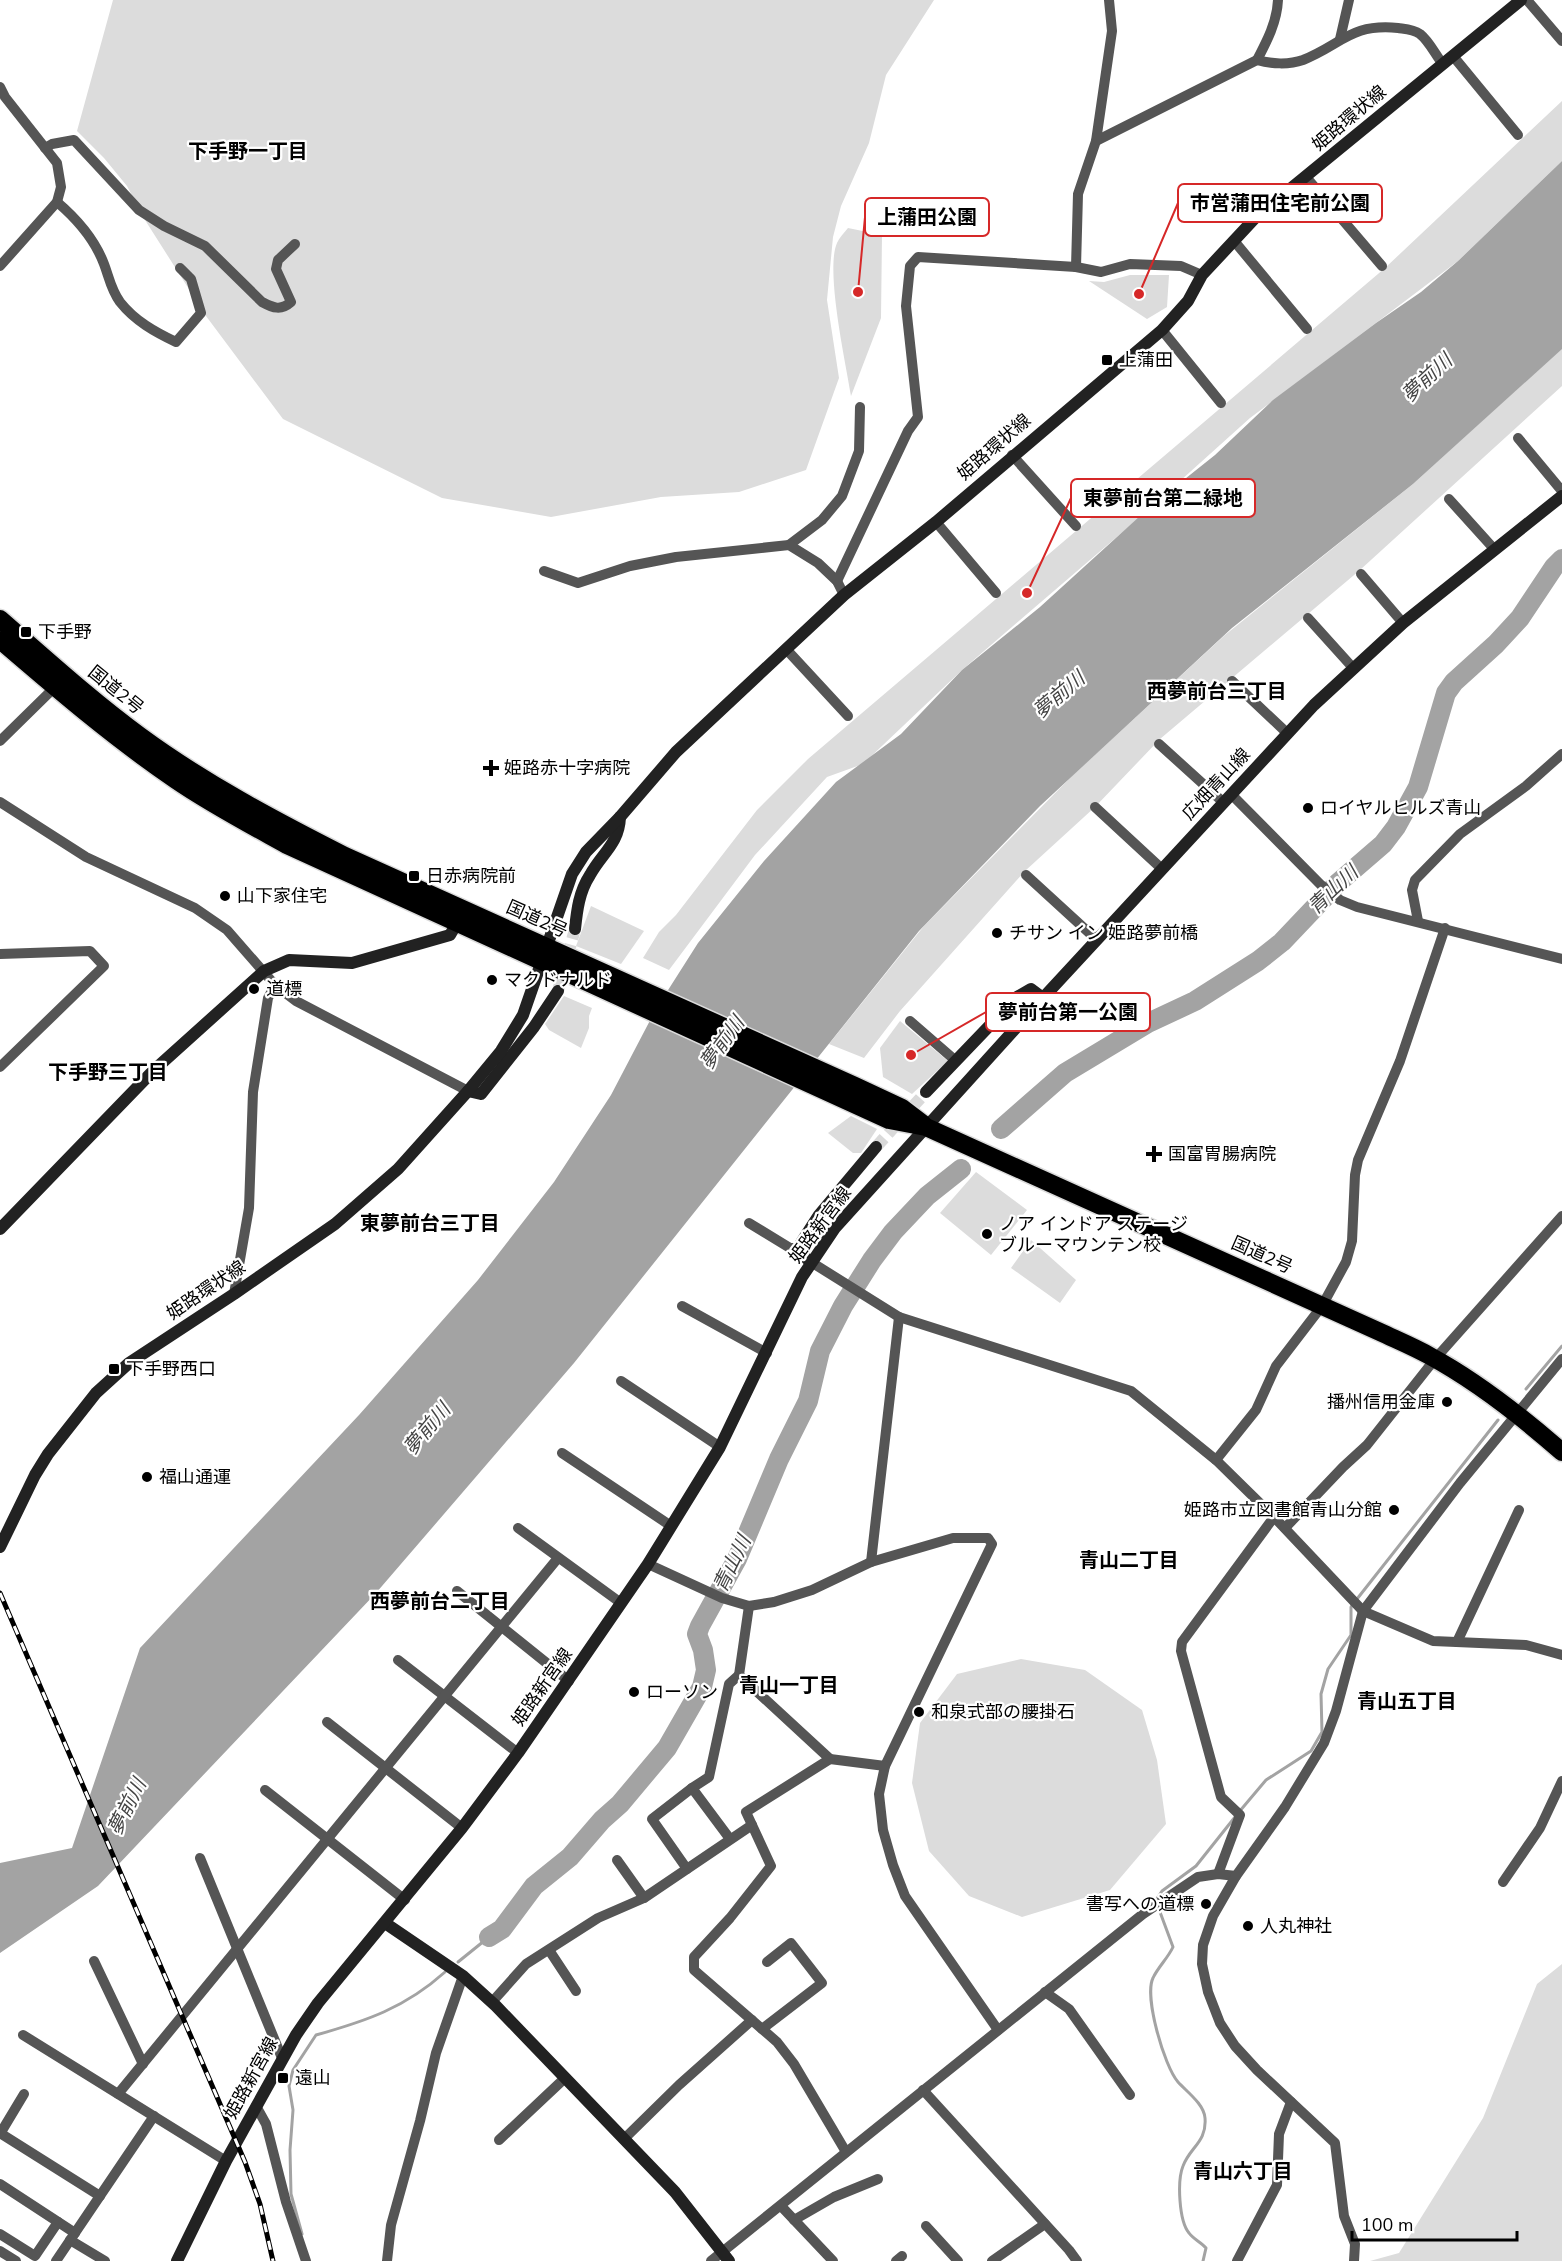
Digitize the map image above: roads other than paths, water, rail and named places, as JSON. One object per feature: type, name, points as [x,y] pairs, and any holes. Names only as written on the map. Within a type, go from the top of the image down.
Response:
[{"type":"highway","name":"国道2号","points":[[0,619],[110,713],[182,765],[221,789],[345,856],[543,954],[849,1093],[889,1120],[926,1127],[1435,1359],[1517,1414],[1562,1452]]},
{"type":"highway","name":"国道2号","points":[[0,640],[142,756],[219,807],[287,845],[457,923],[543,954]]},
{"type":"main road","name":"姫路環状線","points":[[0,1547],[39,1468],[80,1411],[96,1393],[129,1363],[234,1294],[334,1224],[380,1187],[416,1151],[468,1091],[501,1051],[523,1015],[572,874],[586,852],[620,817],[676,752],[844,595],[936,522],[1012,455],[1162,330],[1188,301],[1202,274],[1235,242],[1256,217],[1521,0]]},
{"type":"main road","name":"広畑青山線","points":[[926,1127],[1314,705],[1403,623],[1562,496]]},
{"type":"main road","points":[[575,929],[578,900],[590,875],[620,831],[620,817]]},
{"type":"main road","points":[[0,1229],[153,1071],[264,971],[289,960],[352,963],[450,935],[457,923]]},
{"type":"main road","points":[[926,1092],[1017,997],[1030,989],[1043,998]]},
{"type":"main road","points":[[468,1091],[481,1094],[534,1027],[558,991]]},
{"type":"main road","name":"姫路新宮線","points":[[177,2261],[226,2161],[296,2035],[318,2003],[462,1828],[569,1681],[648,1564],[720,1448],[811,1262],[835,1228],[926,1127]]},
{"type":"main road","points":[[811,1262],[801,1254],[801,1242],[819,1215],[876,1147]]},
{"type":"main road","points":[[385,1923],[464,1976],[492,2002],[675,2192],[726,2256]]},
{"type":"street","points":[[1076,267],[1078,194],[1096,141],[1112,31],[1109,0]]},
{"type":"street","points":[[1096,141],[1257,60],[1271,32],[1278,11],[1278,0]]},
{"type":"street","points":[[1340,39],[1349,0]]},
{"type":"street","points":[[1527,0],[1562,41]]},
{"type":"street","points":[[1257,60],[1270,63],[1302,60],[1363,29],[1381,26],[1413,30],[1448,60],[1518,135]]},
{"type":"street","points":[[0,87],[5,97],[57,164],[61,187],[57,202],[0,266]]},
{"type":"street","points":[[45,148],[52,144],[74,140],[139,210],[164,226],[205,246],[262,302],[273,308],[285,307],[291,302],[276,269],[278,260],[295,244]]},
{"type":"street","points":[[1306,177],[1382,266]]},
{"type":"street","points":[[57,202],[77,219],[104,263],[108,281],[120,302],[149,329],[176,342],[201,313],[191,279],[180,268]]},
{"type":"street","points":[[1235,242],[1307,329]]},
{"type":"street","points":[[837,580],[908,431],[918,417],[906,306],[910,266],[918,257],[1076,267],[1101,273],[1130,264],[1180,266],[1202,274]]},
{"type":"street","points":[[1162,330],[1221,403]]},
{"type":"street","points":[[544,571],[578,583],[630,566],[676,557],[789,545],[822,520],[842,496],[859,452],[860,407]]},
{"type":"street","points":[[1518,438],[1562,491]]},
{"type":"street","points":[[1012,455],[1076,526]]},
{"type":"street","points":[[1449,499],[1495,550]]},
{"type":"street","points":[[936,522],[996,593]]},
{"type":"street","points":[[789,545],[818,563],[837,580],[844,595]]},
{"type":"street","points":[[1361,574],[1403,623]]},
{"type":"street","points":[[1308,618],[1354,669]]},
{"type":"street","points":[[786,649],[849,716]]},
{"type":"street","points":[[1232,681],[1287,733]]},
{"type":"street","points":[[0,741],[55,687]]},
{"type":"street","points":[[1159,744],[1227,798],[1340,900],[1357,907],[1562,959]]},
{"type":"street","points":[[1418,921],[1412,890],[1415,880],[1460,834],[1526,786],[1562,754]]},
{"type":"street","points":[[2,807],[86,857],[195,908],[227,930],[275,985],[297,1001],[468,1091]]},
{"type":"street","points":[[1095,807],[1162,869]]},
{"type":"street","points":[[1026,875],[1097,940]]},
{"type":"street","points":[[1215,1460],[1256,1410],[1276,1366],[1322,1306],[1346,1262],[1352,1241],[1354,1175],[1400,1061],[1445,928]]},
{"type":"street","points":[[0,954],[90,951],[104,966],[0,1067]]},
{"type":"street","points":[[234,1294],[249,1208],[253,1092],[268,998],[275,985]]},
{"type":"street","points":[[910,1021],[956,1060]]},
{"type":"street","points":[[1285,1528],[1367,1445],[1435,1359],[1562,1216]]},
{"type":"street","points":[[749,1223],[790,1248],[800,1248]]},
{"type":"street","points":[[811,1262],[899,1317],[1131,1391],[1215,1460],[1285,1528],[1358,1606],[1433,1641],[1526,1645],[1562,1655]]},
{"type":"street","points":[[682,1306],[767,1353]]},
{"type":"street","points":[[871,1562],[899,1317]]},
{"type":"street","points":[[1354,2261],[1355,2244],[1344,2216],[1335,2143],[1235,2046],[1220,2023],[1208,1992],[1202,1964],[1203,1945],[1213,1916],[1236,1876],[1285,1807],[1324,1743],[1336,1711],[1358,1606],[1562,1359]]},
{"type":"street","points":[[621,1381],[720,1448]]},
{"type":"street","points":[[562,1453],[671,1526]]},
{"type":"street","points":[[1457,1642],[1519,1510]]},
{"type":"street","points":[[1218,1874],[1240,1815],[1221,1797],[1181,1651],[1182,1642],[1274,1517]]},
{"type":"street","points":[[518,1528],[621,1603]]},
{"type":"street","points":[[648,1564],[722,1598],[749,1606],[774,1602],[812,1590],[871,1562],[953,1538],[988,1538],[992,1544],[885,1766],[879,1794],[883,1830],[892,1865],[905,1896],[998,2030]]},
{"type":"street","points":[[118,2094],[558,1558]]},
{"type":"street","points":[[457,1591],[569,1681]]},
{"type":"street","points":[[687,1869],[652,1820],[709,1777],[729,1684],[738,1675],[749,1606]]},
{"type":"street","points":[[398,1660],[518,1753]]},
{"type":"street","points":[[738,1675],[830,1759],[885,1766]]},
{"type":"street","points":[[327,1722],[462,1828]]},
{"type":"street","points":[[830,1759],[746,1812],[771,1866],[730,1918],[694,1957],[694,1970],[777,2042],[794,2064],[846,2152]]},
{"type":"street","points":[[1503,1882],[1540,1828],[1562,1781]]},
{"type":"street","points":[[692,1788],[730,1839]]},
{"type":"street","points":[[265,1790],[405,1900]]},
{"type":"street","points":[[492,2002],[526,1964],[598,1918],[644,1898],[752,1825]]},
{"type":"street","points":[[200,1858],[282,2058]]},
{"type":"street","points":[[618,1860],[644,1898]]},
{"type":"street","points":[[711,2261],[726,2256],[846,2152],[1143,1914],[1198,1877],[1218,1874],[1236,1876]]},
{"type":"street","points":[[762,2029],[822,1983],[791,1943],[767,1962]]},
{"type":"street","points":[[549,1950],[576,1991]]},
{"type":"street","points":[[94,1961],[142,2064]]},
{"type":"street","points":[[387,2261],[391,2225],[436,2053],[464,1976]]},
{"type":"street","points":[[1045,1992],[1069,2009],[1130,2095]]},
{"type":"street","points":[[624,2139],[679,2085],[752,2020]]},
{"type":"street","points":[[23,2035],[226,2161]]},
{"type":"street","points":[[499,2140],[566,2078]]},
{"type":"street","points":[[923,2090],[1077,2261]]},
{"type":"street","points":[[24,2094],[0,2133],[100,2196]]},
{"type":"street","points":[[1238,2261],[1277,2186],[1279,2134],[1291,2102]]},
{"type":"street","points":[[256,2106],[266,2124],[286,2202],[306,2261]]},
{"type":"street","points":[[56,2261],[154,2116]]},
{"type":"street","points":[[794,2220],[834,2197],[878,2179]]},
{"type":"street","points":[[0,2184],[105,2261]]},
{"type":"street","points":[[781,2206],[833,2261]]},
{"type":"street","points":[[0,2234],[34,2256],[58,2222]]},
{"type":"street","points":[[992,2261],[1045,2224]]},
{"type":"street","points":[[926,2226],[958,2261]]},
{"type":"street","points":[[0,2251],[16,2261]]},
{"type":"water","name":"夢前川","points":[[1562,161],[1562,349],[1413,484],[1232,628],[1040,806],[919,931],[574,1363],[376,1593],[98,1886],[0,1953],[0,1863],[72,1848],[140,1648],[359,1415],[478,1280],[554,1182],[611,1095],[656,1009],[698,943],[764,861],[836,782],[901,734],[962,670],[1040,607],[1151,506],[1215,455],[1273,400],[1421,292],[1458,261]]},
{"type":"waterway","name":"青山川","points":[[1001,1129],[1065,1073],[1148,1023],[1195,1001],[1258,961],[1282,942],[1339,882],[1383,844],[1396,827],[1418,787],[1446,693],[1454,682],[1496,644],[1520,618],[1554,567],[1562,559]]},
{"type":"waterway","name":"青山川","points":[[489,1937],[502,1929],[534,1886],[570,1857],[602,1820],[620,1804],[667,1748],[702,1687],[706,1670],[703,1650],[697,1634],[700,1626],[737,1559],[779,1459],[808,1401],[820,1351],[843,1306],[893,1232],[927,1196],[961,1169]]},
{"type":"waterway","points":[[1526,1389],[1562,1346]]},
{"type":"waterway","points":[[1357,1599],[1498,1420]]},
{"type":"waterway","points":[[1239,1812],[1266,1780],[1311,1751],[1322,1732],[1321,1694],[1328,1669],[1351,1635],[1351,1607],[1353,1604]]},
{"type":"waterway","points":[[1156,1900],[1162,1891],[1196,1866],[1235,1817]]},
{"type":"waterway","points":[[1160,1912],[1173,1947],[1153,1978],[1151,2000],[1157,2031],[1167,2062],[1178,2082],[1202,2108],[1205,2118],[1201,2139],[1183,2166],[1180,2191],[1181,2210],[1186,2227],[1191,2235],[1206,2248],[1203,2261]]},
{"type":"waterway","points":[[458,1962],[489,1937]]},
{"type":"waterway","points":[[302,2234],[291,2194],[290,2150],[293,2110],[289,2086],[293,2070],[316,2035],[384,2012],[415,1995],[445,1972]]},
{"type":"tunnel","points":[[558,991],[575,929]]},
{"type":"tunnel","points":[[876,1147],[926,1092]]},
{"type":"railway","points":[[0,1593],[245,2162],[260,2204],[273,2261]]},
{"type":"place","name":"上蒲田公園","points":[[858,292]]},
{"type":"place","name":"市営蒲田住宅前公園","points":[[1139,294]]},
{"type":"place","name":"上蒲田","points":[[1107,360]]},
{"type":"place","name":"東夢前台第二緑地","points":[[1027,593]]},
{"type":"place","name":"下手野","points":[[26,632]]},
{"type":"place","name":"姫路赤十字病院","points":[[491,768]]},
{"type":"place","name":"ロイヤルヒルズ青山","points":[[1308,808]]},
{"type":"place","name":"日赤病院前","points":[[414,876]]},
{"type":"place","name":"山下家住宅","points":[[225,896]]},
{"type":"place","name":"チサン イン 姫路夢前橋","points":[[997,933]]},
{"type":"place","name":"マクドナルド","points":[[492,980]]},
{"type":"place","name":"道標","points":[[254,989]]},
{"type":"place","name":"夢前台第一公園","points":[[911,1055]]},
{"type":"place","name":"国富胃腸病院","points":[[1154,1154]]},
{"type":"place","name":"ノア インドア ステージ ブルーマウンテン校","points":[[987,1234]]},
{"type":"place","name":"下手野西口","points":[[114,1369]]},
{"type":"place","name":"播州信用金庫","points":[[1447,1402]]},
{"type":"place","name":"福山通運","points":[[147,1477]]},
{"type":"place","name":"姫路市立図書館青山分館","points":[[1394,1510]]},
{"type":"place","name":"ローソン","points":[[634,1692]]},
{"type":"place","name":"和泉式部の腰掛石","points":[[919,1712]]},
{"type":"place","name":"書写への道標","points":[[1206,1904]]},
{"type":"place","name":"人丸神社","points":[[1248,1926]]},
{"type":"place","name":"遠山","points":[[283,2078]]},
{"type":"district","name":"下手野一丁目","points":[[248,151]]},
{"type":"district","name":"西夢前台三丁目","points":[[1217,691]]},
{"type":"district","name":"下手野三丁目","points":[[108,1072]]},
{"type":"district","name":"東夢前台三丁目","points":[[430,1223]]},
{"type":"district","name":"青山二丁目","points":[[1129,1560]]},
{"type":"district","name":"西夢前台二丁目","points":[[440,1601]]},
{"type":"district","name":"青山一丁目","points":[[789,1685]]},
{"type":"district","name":"青山五丁目","points":[[1407,1701]]},
{"type":"district","name":"青山六丁目","points":[[1243,2171]]}]
